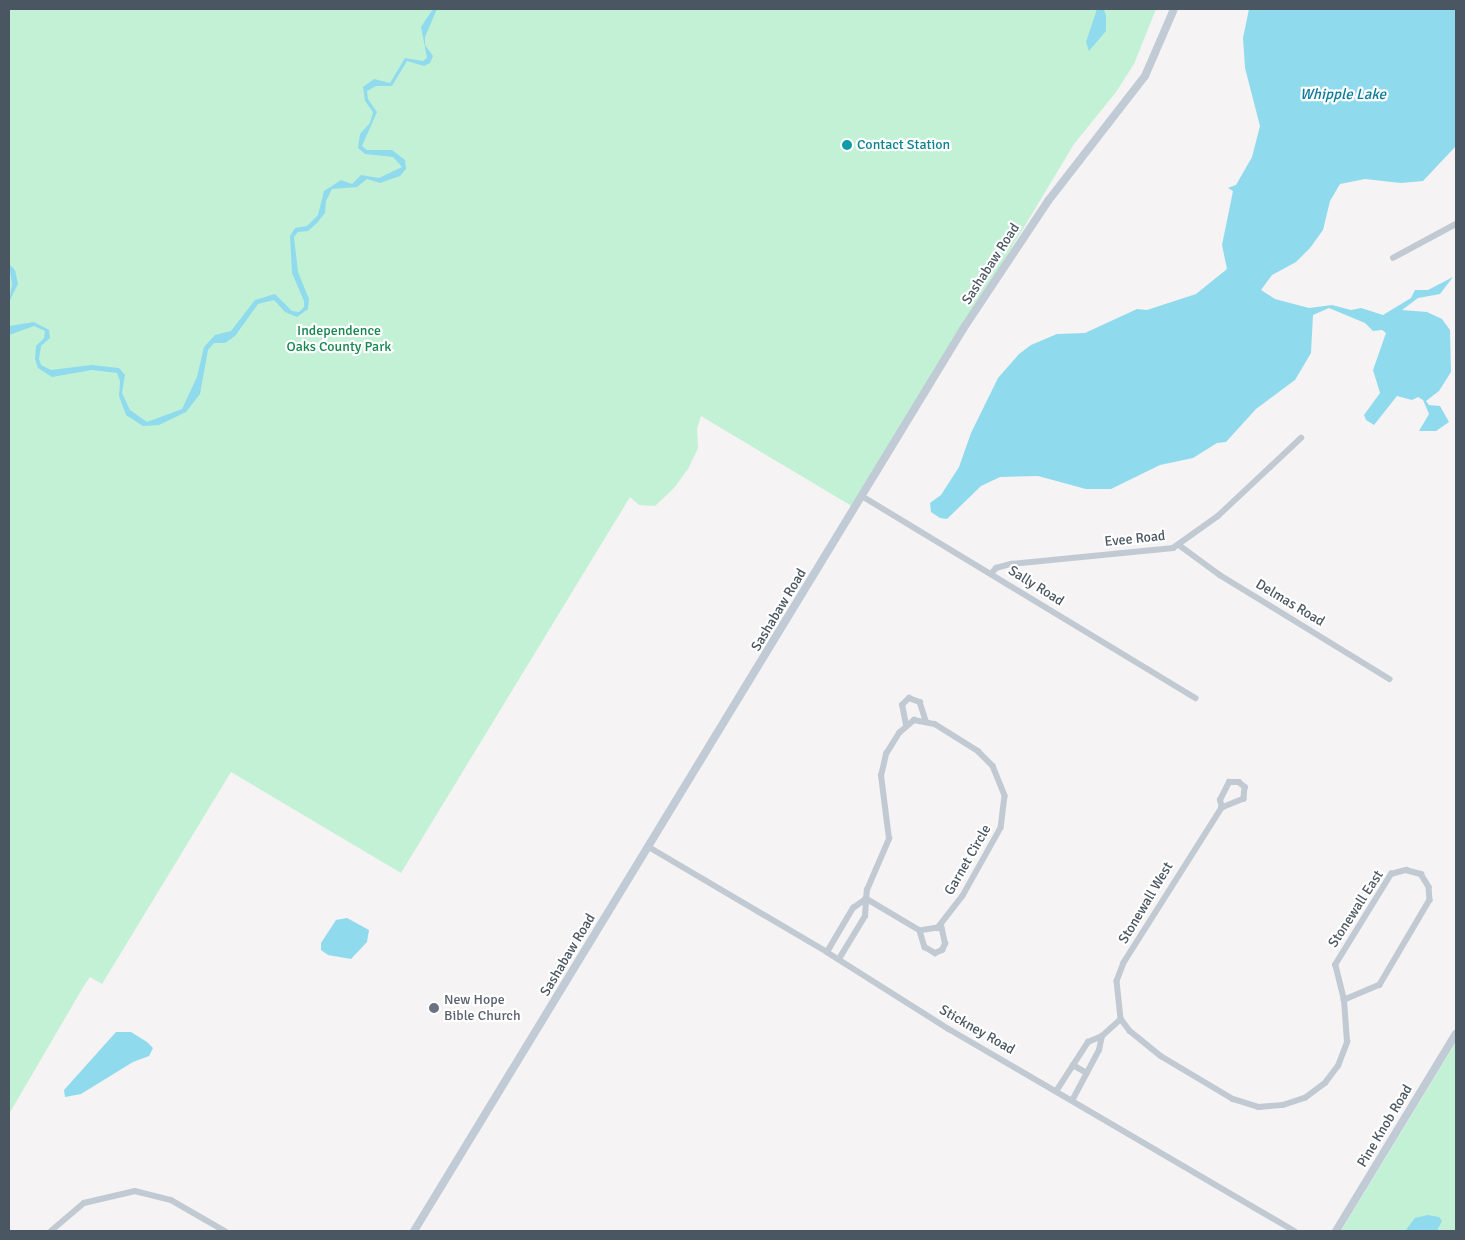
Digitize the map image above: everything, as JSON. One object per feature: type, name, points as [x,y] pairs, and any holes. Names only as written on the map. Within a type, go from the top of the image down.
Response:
[{"type":"main road","name":"Sashabaw Road","points":[[414,1231],[862,496],[1031,224],[1144,76],[1174,9]]},
{"type":"main road","name":"Pine Knob Road","points":[[1336,1231],[1456,1034]]},
{"type":"street","points":[[1393,258],[1456,224]]},
{"type":"street","name":"Evee Road","points":[[992,573],[996,568],[1011,564],[1179,545],[1218,516],[1301,438]]},
{"type":"street","name":"Sally Road","points":[[862,496],[1196,698]]},
{"type":"street","name":"Delmas Road","points":[[1179,545],[1220,575],[1390,679]]},
{"type":"street","points":[[839,959],[865,916],[866,899],[889,839],[890,827],[881,776],[883,764],[893,740],[906,725],[914,720],[926,721],[920,702],[910,698],[902,705],[906,725]]},
{"type":"street","name":"Garnet Circle","points":[[926,721],[986,757],[1001,780],[1005,796],[1005,814],[994,843],[941,926]]},
{"type":"street","points":[[1229,782],[1239,782],[1245,787],[1244,799],[1222,808],[1220,800],[1229,782]]},
{"type":"street","name":"Stonewall West","points":[[1121,1020],[1117,981],[1124,963],[1222,808]]},
{"type":"street","name":"Stickney Road","points":[[649,847],[839,959],[949,1029],[1073,1099],[1294,1231]]},
{"type":"street","name":"Stonewall East","points":[[1121,1020],[1161,1056],[1234,1099],[1259,1107],[1275,1106],[1306,1098],[1325,1083],[1338,1066],[1347,1042],[1344,1000],[1336,965],[1391,874],[1406,870],[1420,874],[1429,887],[1430,900],[1380,985],[1344,1000]]},
{"type":"street","points":[[866,899],[920,931],[930,932],[941,926],[945,944],[942,950],[935,953],[925,947],[920,931]]},
{"type":"street","points":[[827,952],[853,908],[866,899]]},
{"type":"street","points":[[1057,1090],[1088,1042],[1102,1036],[1121,1020]]},
{"type":"street","points":[[1073,1099],[1099,1050],[1102,1036]]},
{"type":"street","points":[[1073,1064],[1087,1073]]},
{"type":"street","points":[[51,1231],[84,1203],[135,1191],[171,1200],[225,1231]]},
{"type":"green space","name":"Independence Oaks County Park","points":[[9,9],[1156,9],[1134,64],[1116,92],[1074,144],[855,508],[701,416],[697,429],[698,448],[688,469],[674,488],[655,506],[639,505],[630,497],[401,873],[231,772],[102,984],[90,977],[9,1114]]},
{"type":"green space","points":[[1456,1042],[1456,1231],[1341,1231]]},
{"type":"water","points":[[433,9],[437,9],[425,37],[425,45],[433,56],[430,63],[424,66],[407,61],[392,86],[376,86],[367,91],[368,99],[377,112],[362,146],[367,150],[392,150],[405,160],[406,169],[400,176],[380,183],[367,179],[357,187],[332,189],[326,201],[325,213],[308,231],[298,232],[294,237],[298,272],[309,299],[308,309],[297,317],[285,312],[274,300],[258,304],[235,336],[225,343],[214,343],[208,350],[200,394],[186,412],[159,425],[143,426],[126,415],[119,396],[120,381],[117,373],[92,370],[52,377],[38,368],[35,359],[36,346],[44,338],[45,331],[34,326],[9,335],[9,326],[34,322],[49,330],[50,338],[41,346],[39,359],[41,365],[51,370],[91,365],[119,368],[125,375],[122,393],[130,410],[147,422],[182,409],[197,377],[204,347],[215,335],[231,331],[255,300],[275,294],[292,311],[299,312],[304,307],[304,301],[292,273],[290,236],[295,228],[307,226],[318,215],[324,191],[341,180],[352,184],[361,175],[379,178],[402,167],[393,157],[365,154],[358,148],[360,134],[370,123],[373,112],[365,101],[363,87],[374,79],[390,83],[405,58],[423,61],[427,58],[421,27]]},
{"type":"water","points":[[1097,9],[1104,10],[1106,15],[1106,31],[1089,51],[1086,42]]},
{"type":"water","name":"Whipple Lake","points":[[1249,9],[1456,9],[1456,146],[1423,181],[1401,183],[1365,179],[1340,184],[1330,201],[1323,230],[1310,248],[1296,262],[1272,275],[1261,290],[1275,299],[1309,308],[1332,305],[1351,310],[1361,308],[1383,315],[1411,298],[1415,290],[1428,290],[1453,277],[1440,294],[1418,298],[1402,310],[1427,312],[1442,319],[1450,330],[1451,372],[1439,391],[1426,401],[1429,405],[1440,406],[1449,422],[1436,431],[1419,431],[1429,414],[1423,400],[1418,397],[1412,400],[1397,396],[1374,425],[1366,420],[1364,415],[1380,393],[1373,370],[1386,333],[1382,330],[1373,331],[1365,323],[1329,308],[1313,315],[1311,353],[1295,380],[1256,409],[1226,442],[1217,443],[1193,458],[1160,465],[1111,489],[1086,489],[1038,476],[1000,477],[981,486],[947,519],[940,518],[931,512],[930,503],[941,495],[959,467],[971,433],[998,378],[1019,354],[1031,345],[1057,334],[1085,333],[1137,309],[1147,310],[1196,294],[1227,269],[1222,245],[1233,191],[1228,188],[1236,185],[1252,157],[1260,126],[1245,68],[1243,38]]},
{"type":"water","points":[[9,264],[15,270],[18,284],[9,302],[12,284]]},
{"type":"water","points":[[347,918],[369,930],[367,942],[351,959],[328,955],[321,950],[321,943],[336,920]]},
{"type":"water","points":[[116,1032],[131,1032],[147,1042],[153,1048],[149,1056],[133,1062],[81,1094],[65,1097],[64,1090]]},
{"type":"water","points":[[1428,1215],[1439,1217],[1442,1221],[1437,1231],[1405,1231],[1415,1218]]},
{"type":"waterway","points":[[9,147],[9,161]]},
{"type":"place","name":"Contact Station","points":[[847,145]]},
{"type":"place","name":"New Hope Bible Church","points":[[434,1008]]}]
